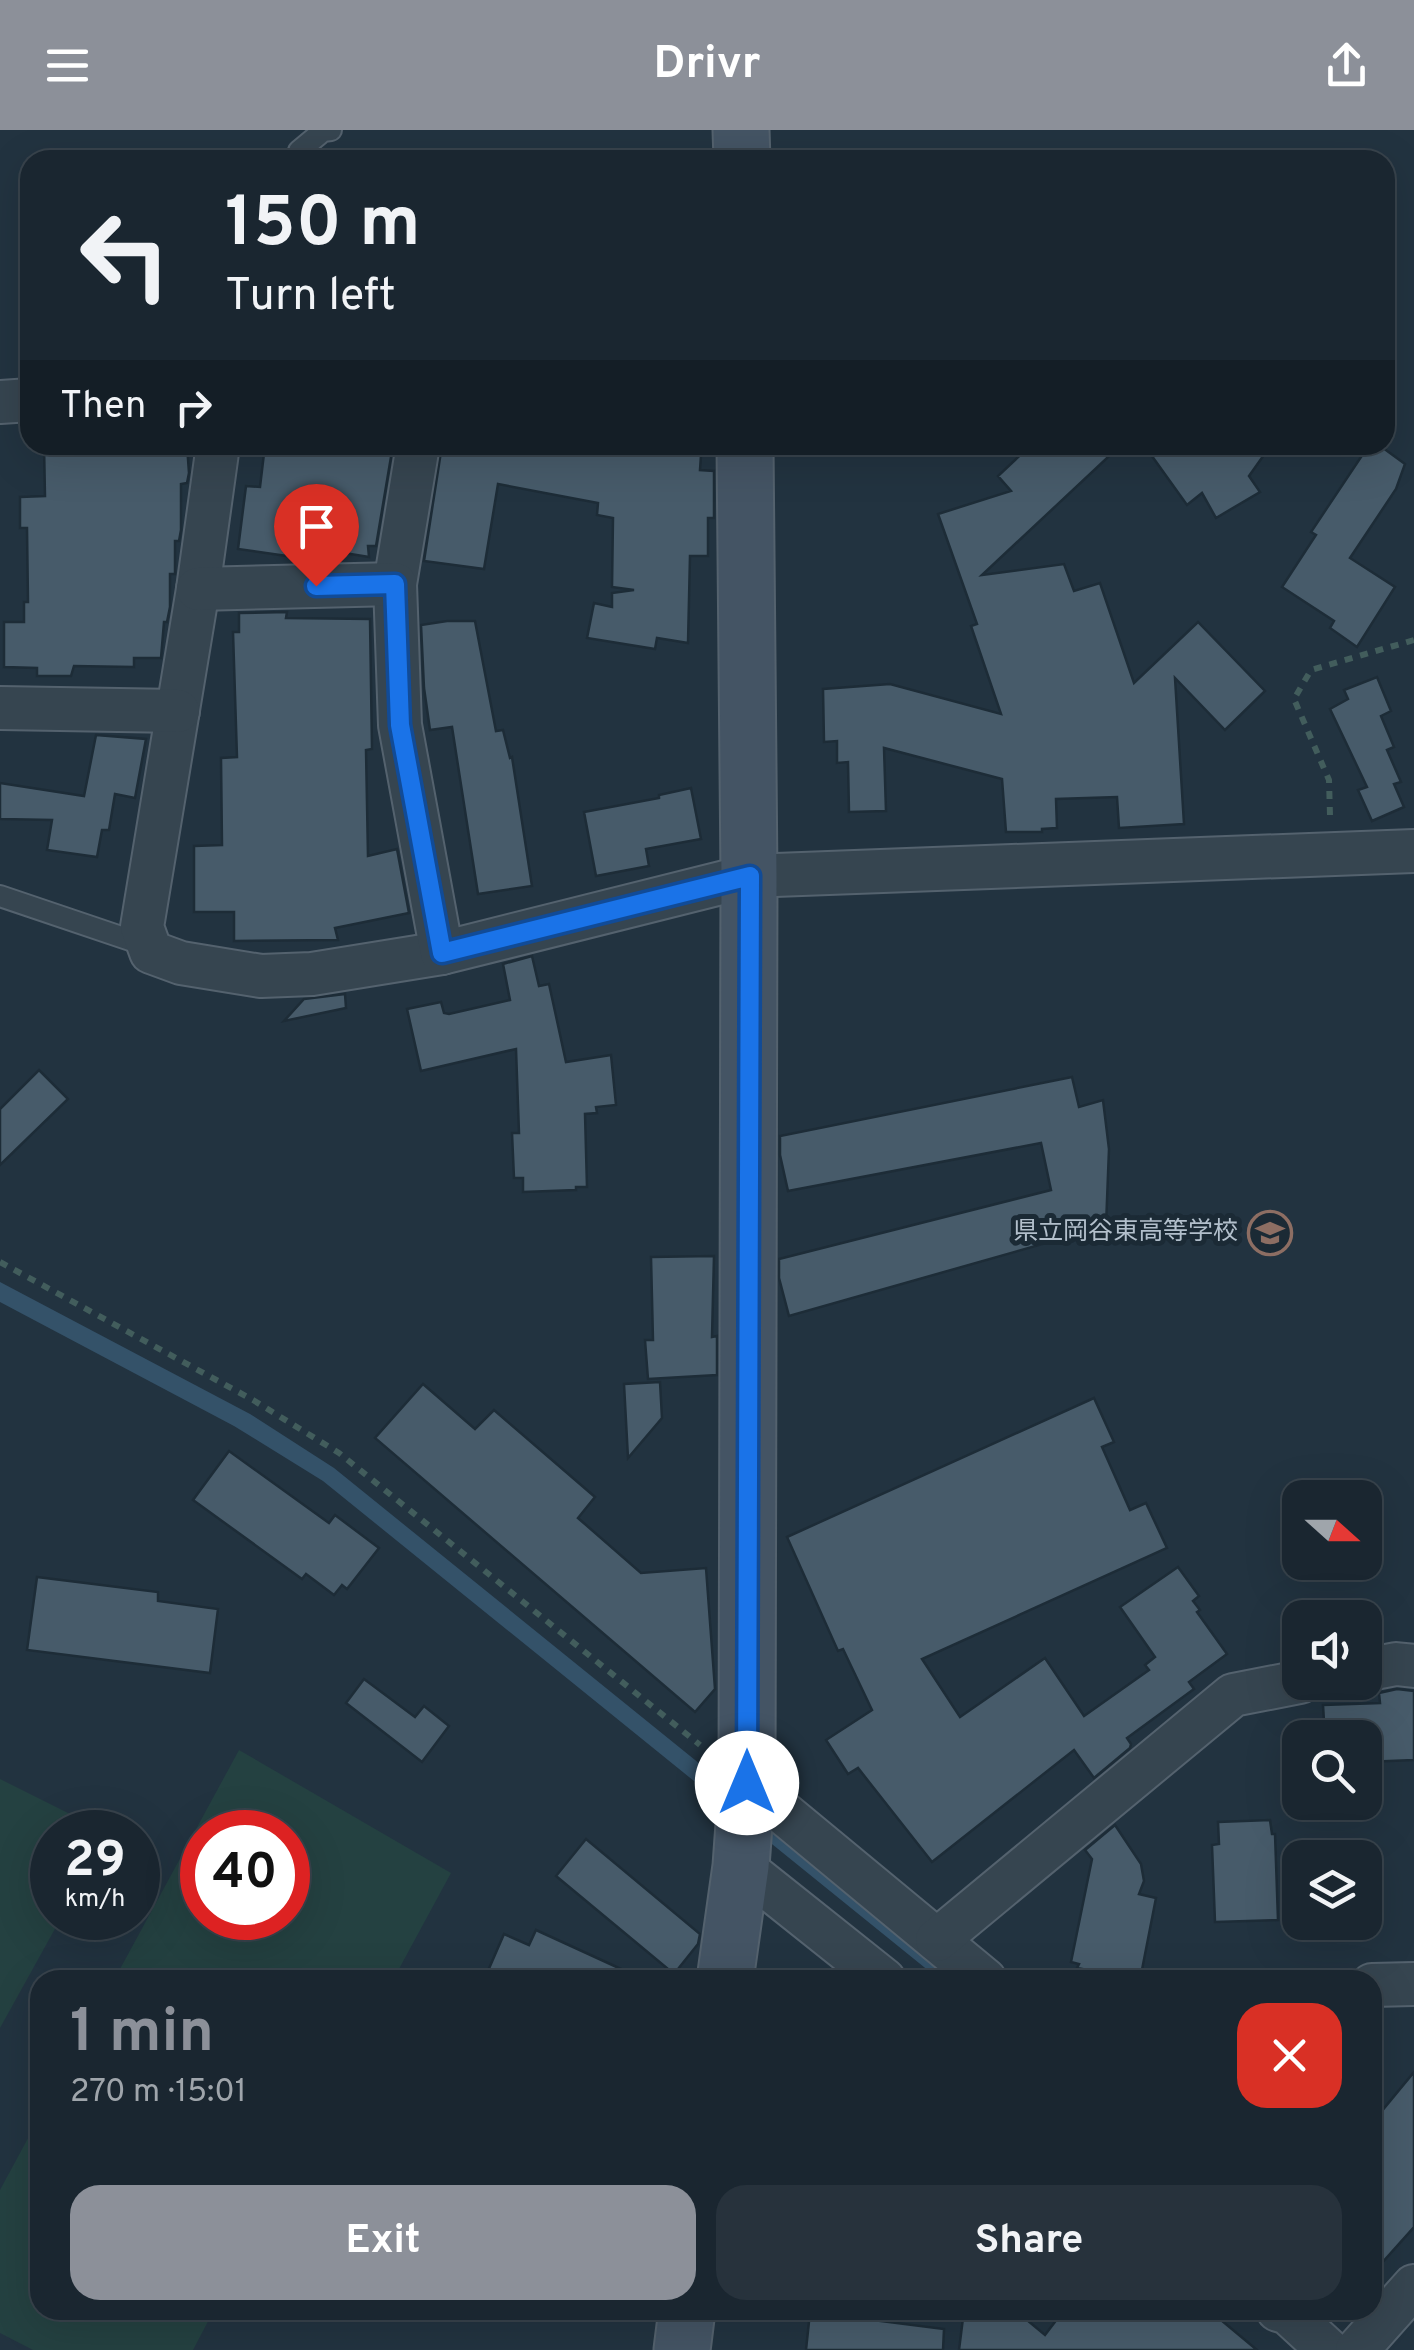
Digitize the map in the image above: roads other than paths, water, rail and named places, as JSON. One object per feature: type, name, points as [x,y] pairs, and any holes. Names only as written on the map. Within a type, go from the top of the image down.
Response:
[{"type":"street","points":[[217,455],[142,927],[151,952],[181,964],[261,976],[312,974],[442,953],[750,876],[1414,851]]},
{"type":"street","points":[[416,455],[395,584],[400,725],[442,953]]},
{"type":"street","points":[[726,1970],[744,1825],[750,876],[745,455]]},
{"type":"street","points":[[198,588],[395,584]]},
{"type":"street","points":[[0,708],[178,711]]},
{"type":"street","points":[[1382,1667],[1414,1666]]},
{"type":"street","points":[[937,1940],[1233,1695],[1282,1685]]},
{"type":"street","points":[[744,1825],[937,1940],[973,1970]]},
{"type":"street","points":[[744,1825],[875,1970]]},
{"type":"street","points":[[1382,1985],[1414,1984]]},
{"type":"street","points":[[1382,2317],[1414,2286]]},
{"type":"street","points":[[682,2350],[686,2320]]},
{"type":"street","points":[[1300,2320],[1349,2348],[1378,2320]]},
{"type":"lane","points":[[300,150],[323,131],[330,130]]},
{"type":"lane","points":[[0,896],[130,940],[142,927]]},
{"type":"water","points":[[0,1282],[250,1414],[334,1468],[955,1970],[928,1970],[323,1481],[234,1426],[0,1302]]},
{"type":"place","name":"県立岡谷東高等学校","points":[[1270,1233]]}]
